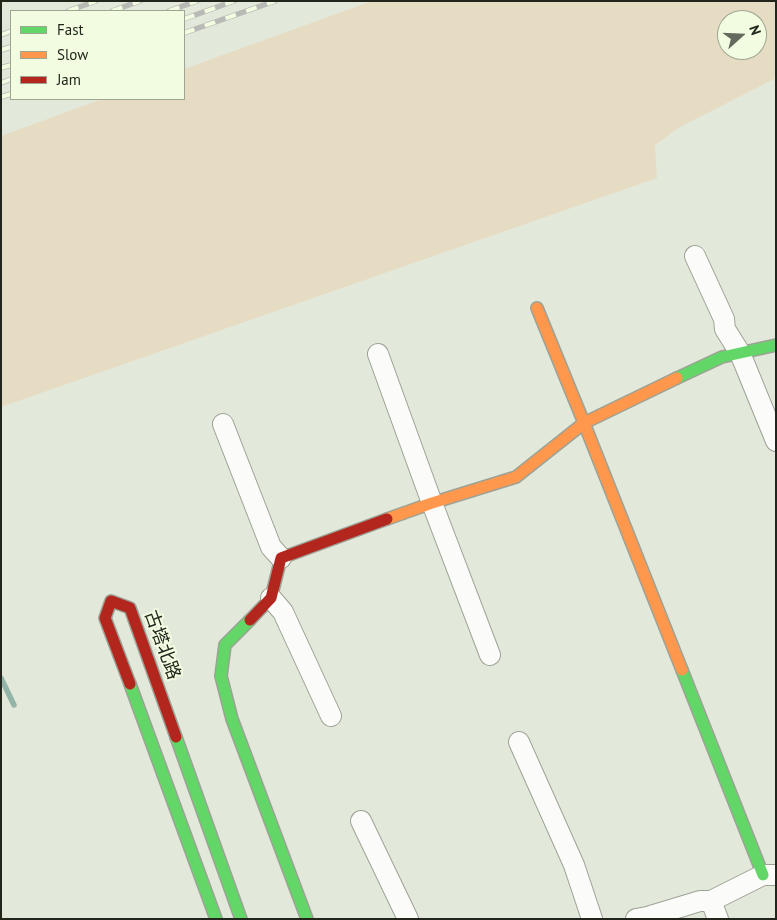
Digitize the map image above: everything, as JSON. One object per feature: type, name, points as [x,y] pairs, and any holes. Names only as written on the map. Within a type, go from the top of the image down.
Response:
[{"type":"street","points":[[696,256],[724,319],[725,329],[740,353],[776,441]]},
{"type":"street","points":[[537,308],[770,875],[715,910],[700,901],[636,919]]},
{"type":"street","points":[[281,558],[432,503],[516,477],[584,423],[722,357],[776,345]]},
{"type":"street","points":[[378,354],[490,655]]},
{"type":"street","points":[[222,424],[271,547],[281,558]]},
{"type":"street","points":[[281,558],[271,598],[225,645],[221,676],[232,719],[307,919]]},
{"type":"street","points":[[271,598],[283,612],[331,716]]},
{"type":"street","name":"古塔北路","points":[[216,919],[106,618],[111,601],[130,608],[241,919]]},
{"type":"street","points":[[519,742],[574,864],[592,919]]},
{"type":"street","points":[[361,821],[408,919]]},
{"type":"shaded area","points":[[372,1],[776,1],[776,78],[680,127],[655,145],[657,178],[1,407],[1,136],[99,100],[185,100],[185,69]]},
{"type":"waterway","points":[[1,678],[14,705]]},
{"type":"railway","points":[[71,10],[96,1]]},
{"type":"railway","points":[[115,10],[140,1]]},
{"type":"railway","points":[[172,10],[197,1]]},
{"type":"railway","points":[[185,19],[234,1]]},
{"type":"railway","points":[[185,33],[275,1]]},
{"type":"railway","points":[[1,35],[10,31]]},
{"type":"railway","points":[[1,50],[10,47]]},
{"type":"railway","points":[[1,68],[10,65]]},
{"type":"railway","points":[[1,83],[10,79]]},
{"type":"railway","points":[[1,97],[10,94]]},
{"type":"traffic: fast","points":[[677,378],[722,357],[776,345]]},
{"type":"traffic: fast","points":[[250,620],[225,645],[221,676],[232,719],[307,919]]},
{"type":"traffic: fast","points":[[682,670],[763,875]]},
{"type":"traffic: fast","points":[[130,684],[216,919]]},
{"type":"traffic: fast","points":[[176,737],[241,919]]},
{"type":"traffic: slow","points":[[537,308],[682,670]]},
{"type":"traffic: slow","points":[[387,519],[516,477],[584,423],[677,378]]},
{"type":"traffic: jam","points":[[250,620],[271,598],[281,558],[387,519]]},
{"type":"traffic: jam","points":[[130,684],[105,618],[111,601],[130,608],[176,737]]}]
